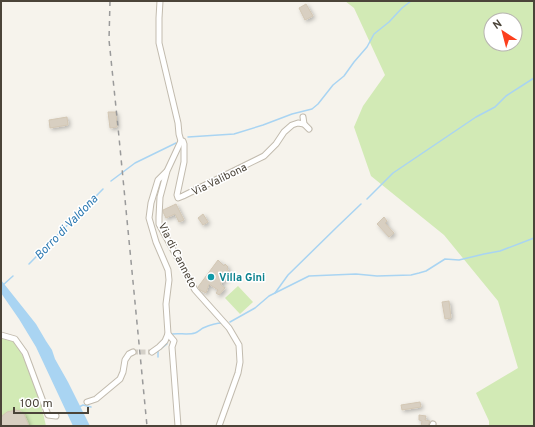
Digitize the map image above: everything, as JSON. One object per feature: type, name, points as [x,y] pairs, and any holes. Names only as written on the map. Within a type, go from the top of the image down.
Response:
[{"type":"street","points":[[160,1],[159,43],[181,141]]},
{"type":"street","points":[[303,117],[304,124],[309,129]]},
{"type":"street","name":"Via Valibona","points":[[181,141],[183,141],[184,144],[184,162],[177,195],[178,198],[264,156],[276,144],[284,132],[292,125],[298,123],[304,124]]},
{"type":"street","name":"Via di Canneto","points":[[181,141],[167,171],[160,197],[159,224],[195,290],[228,328],[239,344],[240,362],[238,373],[219,426]]},
{"type":"street","points":[[152,352],[165,341],[168,334],[166,304],[169,280],[168,270],[156,242],[149,218],[151,203],[158,180],[167,171]]},
{"type":"street","points":[[168,334],[174,341],[172,347],[178,426]]},
{"type":"street","points":[[1,335],[15,339],[25,354],[48,415],[56,416]]},
{"type":"street","points":[[87,402],[96,399],[120,378],[123,372],[125,360],[133,352]]},
{"type":"green space","points":[[345,1],[534,1],[534,426],[489,426],[489,421],[476,393],[518,368],[498,301],[444,235],[371,176],[354,127],[363,106],[385,75],[354,8]]},
{"type":"green space","points":[[238,286],[253,302],[240,314],[225,298]]},
{"type":"green space","points":[[1,338],[15,341],[34,382],[46,426],[1,426]]},
{"type":"water","points":[[1,280],[36,324],[52,350],[55,359],[90,426],[73,426],[36,347],[1,293]]},
{"type":"building","points":[[306,4],[313,16],[305,20],[299,8]]},
{"type":"building","points":[[108,112],[116,112],[117,127],[110,128]]},
{"type":"building","points":[[67,117],[68,125],[50,128],[49,120]]},
{"type":"building","points":[[176,204],[184,220],[179,222],[175,214],[166,218],[163,212],[163,210]]},
{"type":"building","points":[[203,214],[208,222],[203,225],[198,218]]},
{"type":"building","points":[[384,217],[387,221],[385,223],[394,233],[389,237],[377,224]]},
{"type":"building","name":"Villa Gini","points":[[218,260],[224,266],[225,264],[228,267],[227,268],[231,275],[220,284],[225,288],[219,295],[216,293],[218,290],[209,284],[206,293],[198,287]]},
{"type":"building","points":[[449,301],[451,318],[445,319],[442,302]]},
{"type":"building","points":[[420,402],[421,407],[402,410],[401,405]]},
{"type":"building","points":[[16,410],[24,414],[29,426],[1,426],[2,416],[7,412]]},
{"type":"building","points":[[419,415],[426,416],[425,420],[430,421],[428,426],[421,426],[422,421],[419,420]]},
{"type":"waterway","name":"Borro di Valdona","points":[[188,137],[234,134],[292,114],[312,109],[318,104],[333,85],[344,76],[367,47],[374,34],[411,1]]},
{"type":"waterway","points":[[367,199],[393,173],[476,117],[495,107],[506,96],[534,78]]},
{"type":"waterway","name":"Borro di Valdona","points":[[111,181],[135,163],[176,143]]},
{"type":"waterway","name":"Borro di Valdona","points":[[29,264],[103,189]]},
{"type":"waterway","points":[[275,293],[288,275],[361,204]]},
{"type":"waterway","points":[[230,322],[255,308],[269,296],[309,276],[356,274],[377,276],[411,275],[426,271],[445,259],[459,260],[500,251],[534,238]]},
{"type":"waterway","name":"Borro di Valdona","points":[[3,285],[13,276]]},
{"type":"waterway","points":[[172,334],[193,334],[210,325],[222,323]]},
{"type":"waterway","points":[[158,357],[158,351],[167,344]]},
{"type":"waterway","points":[[79,407],[83,405],[91,407]]},
{"type":"tunnel","points":[[133,352],[152,352]]},
{"type":"railway","points":[[110,1],[109,40],[147,426]]},
{"type":"place","name":"Villa Gini","points":[[211,277]]}]
